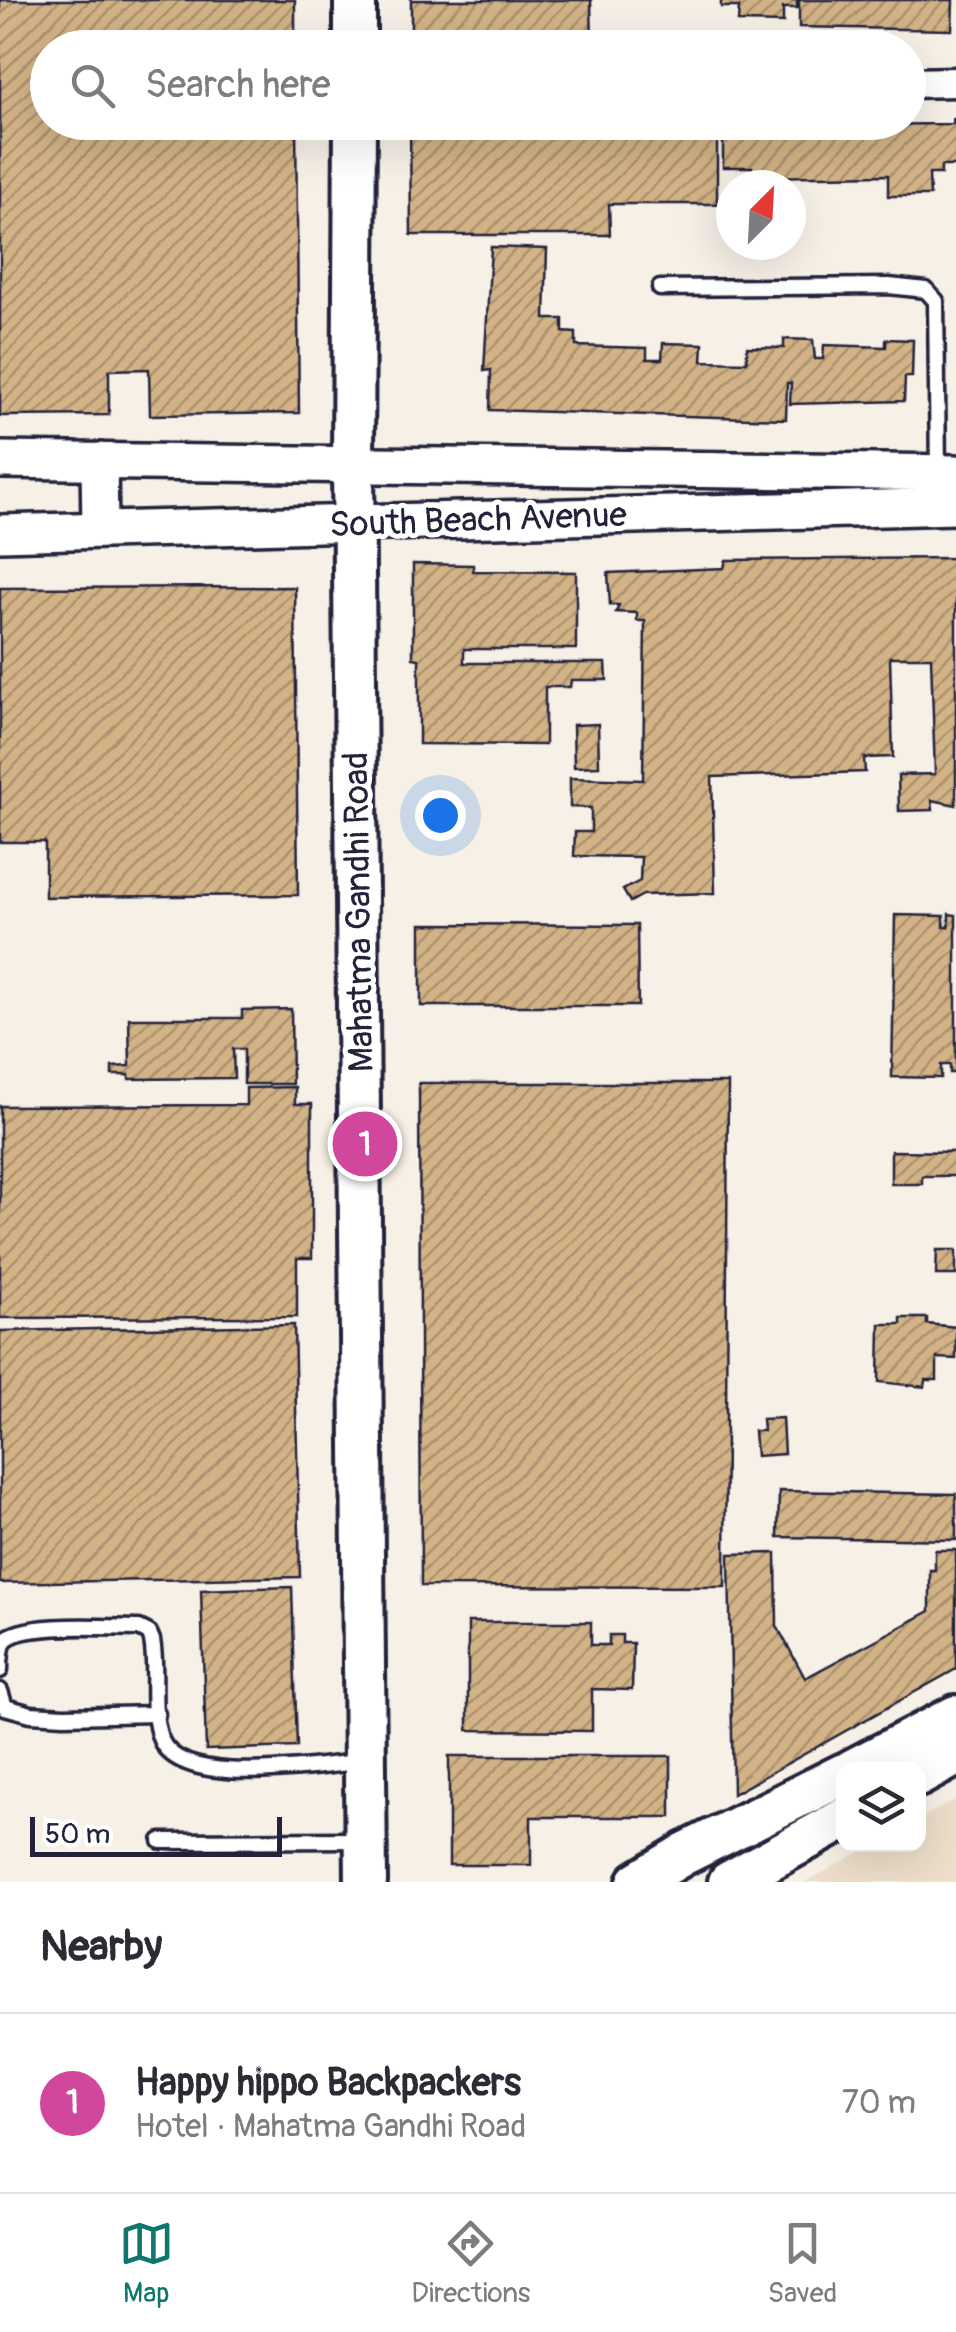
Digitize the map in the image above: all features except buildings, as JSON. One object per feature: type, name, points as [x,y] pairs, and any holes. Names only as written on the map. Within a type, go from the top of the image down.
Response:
[{"type":"main road","points":[[355,0],[355,30]]},
{"type":"main road","name":"Mahatma Gandhi Road","points":[[355,140],[366,1882]]},
{"type":"main road","points":[[867,1762],[956,1716]]},
{"type":"main road","points":[[926,1772],[956,1755]]},
{"type":"main road","points":[[366,1776],[388,1882]]},
{"type":"main road","points":[[645,1880],[836,1778]]},
{"type":"main road","points":[[729,1882],[836,1823]]},
{"type":"street","points":[[926,83],[956,82]]},
{"type":"street","name":"South Beach Avenue","points":[[0,460],[947,473]]},
{"type":"street","points":[[99,461],[100,530]]},
{"type":"street","name":"South Beach Avenue","points":[[0,533],[956,506]]},
{"type":"lane","points":[[660,288],[889,286],[926,290],[936,301],[947,473]]},
{"type":"lane","points":[[0,1670],[2,1644],[16,1634],[62,1628],[146,1630],[156,1659],[158,1730],[166,1749],[189,1764],[208,1769],[366,1776]]},
{"type":"lane","points":[[0,1691],[5,1707],[31,1714],[157,1714]]},
{"type":"lane","points":[[161,1841],[366,1840]]},
{"type":"shaded area","points":[[956,1799],[956,1882],[805,1882],[860,1852],[926,1852],[926,1815]]},
{"type":"place","name":"Happy hippo Backpackers","points":[[365,1144]]}]
